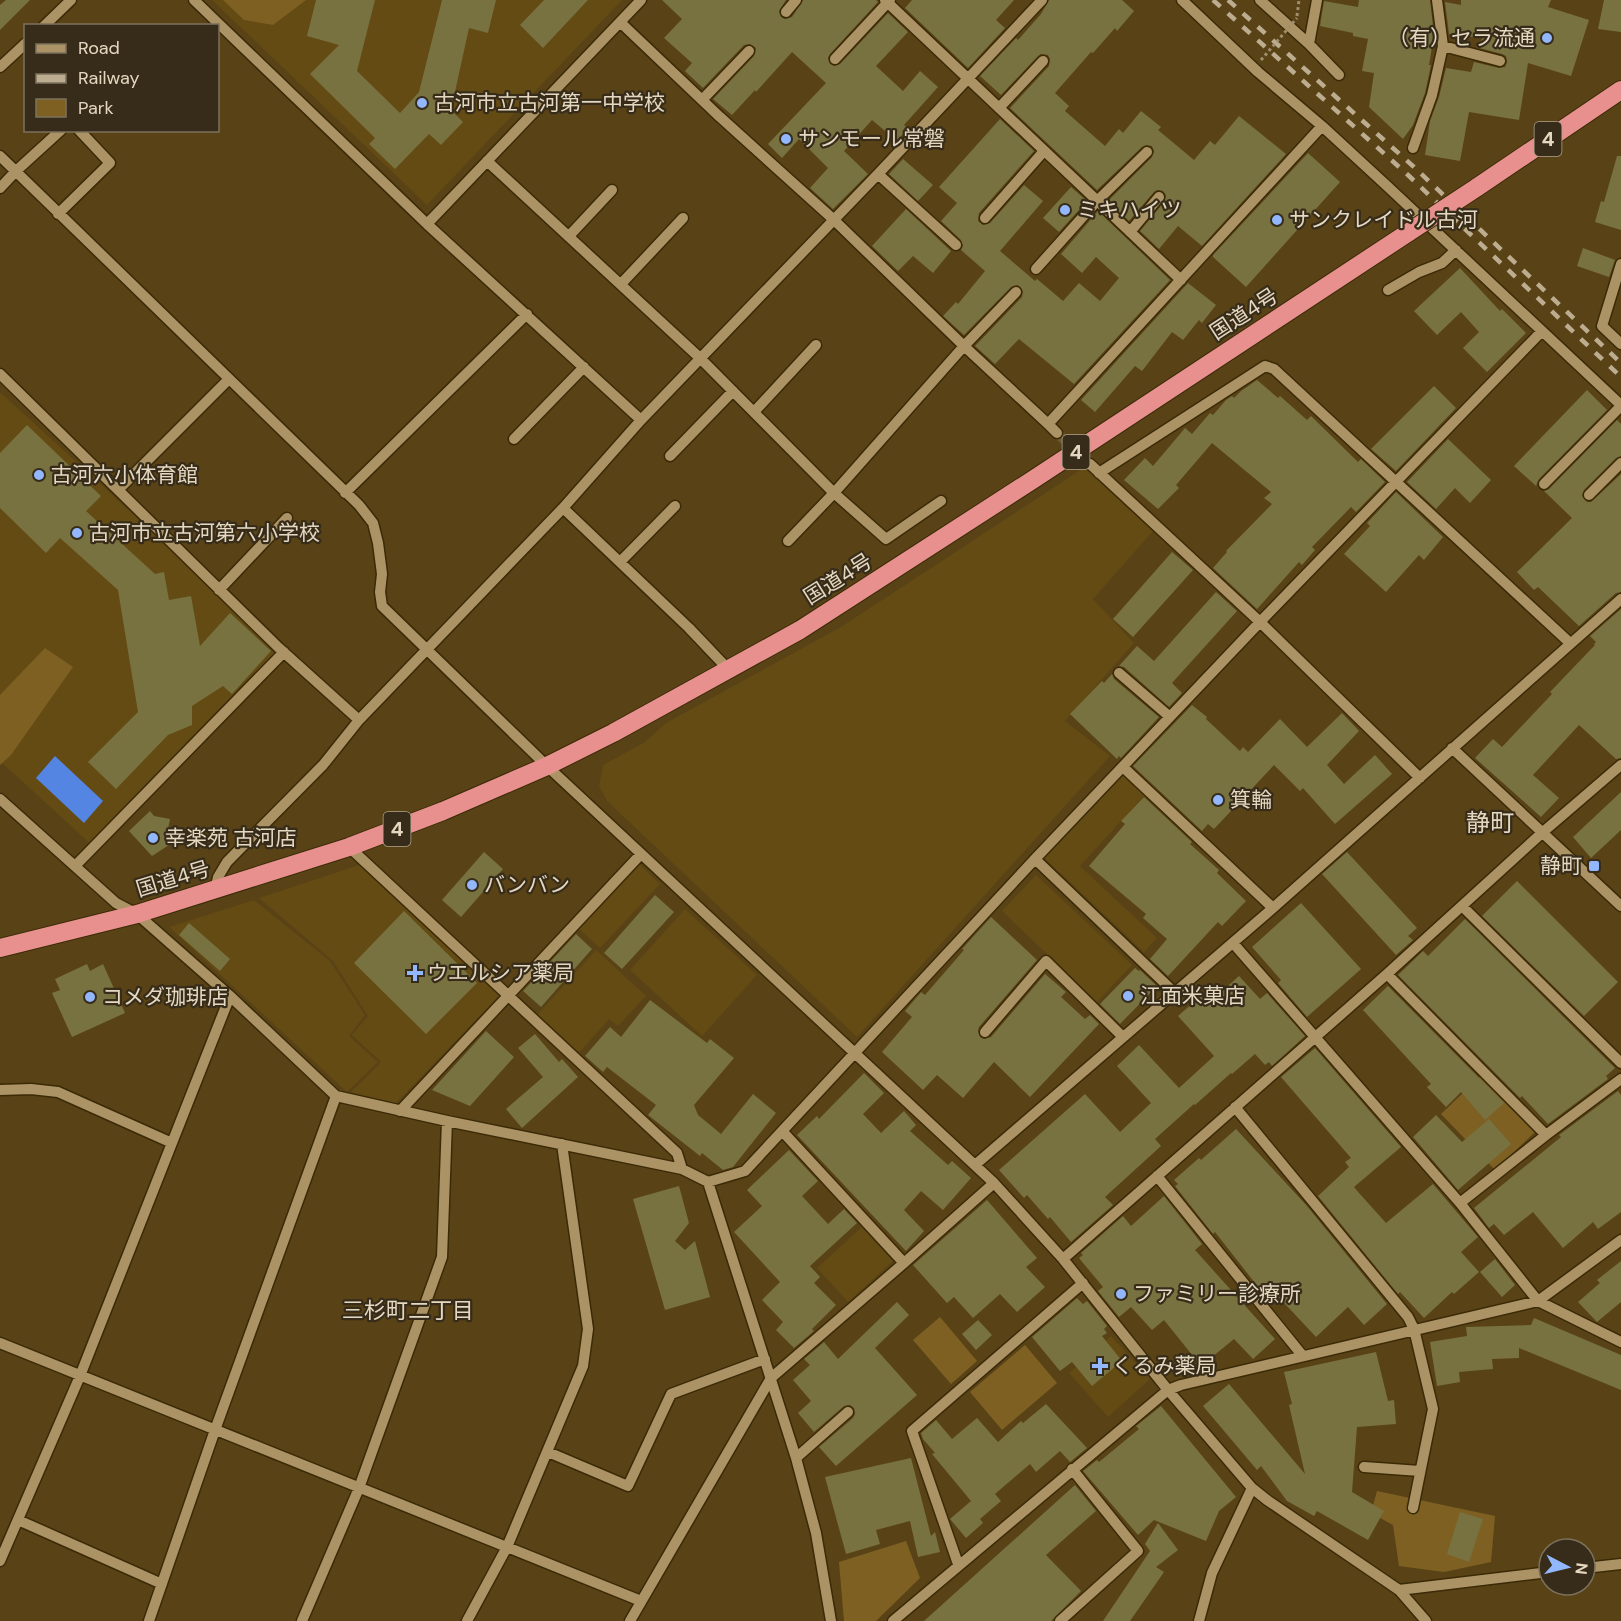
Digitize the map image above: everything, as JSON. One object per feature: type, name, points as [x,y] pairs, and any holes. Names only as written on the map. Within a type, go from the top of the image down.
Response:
[{"type":"highway","name":"国道4号","points":[[0,948],[137,914],[349,847],[443,811],[547,766],[613,733],[727,668],[800,630],[1476,188],[1621,90]]},
{"type":"street","points":[[46,24],[70,0]]},
{"type":"street","points":[[194,0],[427,224],[641,420]]},
{"type":"street","points":[[427,224],[640,0]]},
{"type":"street","points":[[786,12],[796,0]]},
{"type":"street","points":[[215,890],[218,877],[227,862],[323,765],[359,720],[563,508],[641,420],[1042,0]]},
{"type":"street","points":[[1182,0],[1258,72],[1322,126],[1621,406],[1544,484]]},
{"type":"street","points":[[1260,0],[1340,75]]},
{"type":"street","points":[[1309,44],[1317,0]]},
{"type":"street","points":[[1413,148],[1432,95],[1443,46],[1437,0]]},
{"type":"street","points":[[835,59],[888,1],[1181,280]]},
{"type":"street","points":[[620,22],[833,219],[1058,433]]},
{"type":"street","points":[[0,67],[24,45]]},
{"type":"street","points":[[1443,46],[1500,62]]},
{"type":"street","points":[[702,100],[749,51]]},
{"type":"street","points":[[999,108],[1043,61]]},
{"type":"street","points":[[1048,424],[1322,126]]},
{"type":"street","points":[[0,188],[59,132]]},
{"type":"street","points":[[58,214],[110,163],[81,132]]},
{"type":"street","points":[[985,218],[1044,151]]},
{"type":"street","points":[[1036,268],[1097,201],[1147,152]]},
{"type":"street","points":[[0,156],[359,505],[373,523],[382,573],[380,592],[382,606],[428,648],[547,766],[994,1183],[1063,1258],[1168,1390],[1252,1488],[1399,1590],[1426,1621]]},
{"type":"street","points":[[487,161],[700,358],[834,493],[885,539],[941,501]]},
{"type":"street","points":[[878,174],[956,245]]},
{"type":"street","points":[[569,236],[612,190]]},
{"type":"street","points":[[1130,232],[1159,197]]},
{"type":"street","points":[[621,284],[682,218]]},
{"type":"street","points":[[1388,290],[1419,272],[1442,263],[1456,250]]},
{"type":"street","points":[[1621,264],[1602,326],[1621,344]]},
{"type":"street","points":[[788,541],[834,493],[964,346],[1017,292]]},
{"type":"street","points":[[345,493],[526,314]]},
{"type":"street","points":[[0,799],[116,903],[137,914],[230,996],[336,1096],[682,1169],[708,1182],[745,1171],[1035,859],[1260,622],[1542,331]]},
{"type":"street","points":[[754,412],[816,345]]},
{"type":"street","points":[[1099,473],[1265,366],[1274,369],[1570,643]]},
{"type":"street","points":[[514,439],[584,367]]},
{"type":"street","points":[[0,374],[219,590],[359,720]]},
{"type":"street","points":[[118,490],[229,379]]},
{"type":"street","points":[[670,456],[733,391]]},
{"type":"street","points":[[1589,495],[1621,463]]},
{"type":"street","points":[[1090,464],[1260,622],[1420,778]]},
{"type":"street","points":[[620,562],[675,506]]},
{"type":"street","points":[[563,508],[689,628],[727,668]]},
{"type":"street","points":[[219,590],[287,518]]},
{"type":"street","points":[[975,1166],[1273,908],[1621,599]]},
{"type":"street","points":[[75,866],[284,652]]},
{"type":"street","points":[[1119,673],[1170,717]]},
{"type":"street","points":[[1452,748],[1621,906]]},
{"type":"street","points":[[1063,1258],[1621,765]]},
{"type":"street","points":[[1123,767],[1273,908]]},
{"type":"street","points":[[349,847],[677,1153],[682,1169]]},
{"type":"street","points":[[400,1111],[641,854]]},
{"type":"street","points":[[1035,859],[1175,993]]},
{"type":"street","points":[[1462,906],[1621,1063]]},
{"type":"street","points":[[1233,943],[1460,1203],[1538,1301],[1621,1342]]},
{"type":"street","points":[[985,1032],[1046,961],[1123,1037]]},
{"type":"street","points":[[1387,974],[1546,1135]]},
{"type":"street","points":[[0,1561],[80,1376],[230,996]]},
{"type":"street","points":[[1460,1203],[1621,1078]]},
{"type":"street","points":[[0,1090],[31,1089],[58,1092],[172,1143]]},
{"type":"street","points":[[149,1621],[215,1430],[336,1096]]},
{"type":"street","points":[[1235,1107],[1408,1317],[1414,1329],[1433,1409],[1413,1508]]},
{"type":"street","points":[[302,1621],[359,1488],[442,1257],[447,1121]]},
{"type":"street","points":[[783,1132],[904,1263]]},
{"type":"street","points":[[467,1621],[507,1547],[583,1366],[588,1329],[562,1144]]},
{"type":"street","points":[[1157,1176],[1302,1355]]},
{"type":"street","points":[[708,1182],[796,1458],[816,1533],[831,1621]]},
{"type":"street","points":[[630,1621],[771,1378],[994,1183]]},
{"type":"street","points":[[893,1621],[958,1564],[1168,1390],[1302,1355],[1538,1301],[1621,1240]]},
{"type":"street","points":[[958,1564],[912,1431],[1083,1283]]},
{"type":"street","points":[[0,1343],[641,1601]]},
{"type":"street","points":[[548,1452],[628,1486],[671,1394],[765,1359]]},
{"type":"street","points":[[796,1458],[848,1412]]},
{"type":"street","points":[[1364,1467],[1420,1471]]},
{"type":"street","points":[[1060,1621],[1138,1551],[1072,1469]]},
{"type":"street","points":[[1199,1621],[1212,1573],[1252,1488]]},
{"type":"street","points":[[18,1520],[162,1584]]},
{"type":"street","points":[[1597,1567],[1621,1564]]},
{"type":"street","points":[[1399,1590],[1537,1573]]},
{"type":"path","points":[[1261,60],[1297,18],[1299,0]]},
{"type":"shaded area","name":"古河市立古河第一中学校","points":[[212,0],[622,0],[427,205]]},
{"type":"shaded area","name":"古河市立古河第六小学校","points":[[0,392],[279,648],[96,849],[0,761]]},
{"type":"shaded area","points":[[1085,467],[1153,531],[1093,599],[1134,643],[1065,721],[1110,756],[857,1037],[607,801],[599,786],[603,765],[645,742],[666,723],[841,627]]},
{"type":"shaded area","points":[[1123,774],[1145,795],[1080,866],[1157,938],[1144,952],[1044,858]]},
{"type":"shaded area","points":[[639,864],[660,884],[600,948],[579,929]]},
{"type":"shaded area","points":[[359,865],[500,995],[395,1104],[351,1092],[381,1062],[352,1035],[368,1016],[333,961],[259,898]]},
{"type":"shaded area","points":[[1036,875],[1132,965],[1097,1002],[1002,911]]},
{"type":"shaded area","points":[[254,900],[330,961],[365,1015],[349,1036],[378,1062],[347,1092],[169,927]]},
{"type":"shaded area","points":[[685,909],[757,975],[702,1036],[630,970]]},
{"type":"shaded area","points":[[596,950],[646,996],[618,1026],[609,1019],[579,1053],[537,1015]]},
{"type":"shaded area","points":[[862,1227],[893,1261],[848,1302],[817,1268]]},
{"type":"shaded area","points":[[1111,1336],[1150,1379],[1108,1417],[1069,1373]]},
{"type":"green space","points":[[223,0],[306,0],[273,25],[244,20]]},
{"type":"green space","points":[[45,648],[73,667],[11,755],[0,765],[0,695]]},
{"type":"green space","points":[[1482,1075],[1536,1131],[1495,1170],[1441,1114]]},
{"type":"green space","points":[[940,1317],[977,1361],[951,1384],[913,1340]]},
{"type":"green space","points":[[1025,1345],[1057,1383],[1002,1430],[970,1392]]},
{"type":"green space","points":[[1377,1491],[1495,1516],[1491,1562],[1444,1572],[1399,1566],[1393,1525],[1371,1513]]},
{"type":"green space","points":[[906,1541],[920,1578],[876,1621],[844,1621],[839,1562]]},
{"type":"water","points":[[55,756],[103,801],[84,823],[36,778]]},
{"type":"building","points":[[6,0],[30,0],[0,30],[0,5]]},
{"type":"building","points":[[316,0],[375,0],[357,71],[400,113],[419,92],[442,0],[496,0],[488,33],[469,28],[451,110],[463,122],[441,145],[429,134],[395,169],[369,144],[375,138],[310,74],[339,45],[307,36]]},
{"type":"building","points":[[544,0],[588,0],[543,48],[520,25]]},
{"type":"building","points":[[662,0],[786,0],[779,11],[781,17],[785,19],[792,17],[803,0],[876,0],[878,2],[830,54],[828,58],[830,64],[834,66],[840,64],[888,13],[908,32],[876,66],[903,91],[920,71],[938,87],[904,125],[908,128],[897,141],[872,120],[844,151],[868,174],[833,209],[810,188],[828,168],[799,139],[782,158],[768,144],[826,83],[792,52],[732,115],[713,99],[754,56],[756,48],[750,44],[744,45],[703,88],[685,71],[692,63],[664,38],[682,19]]},
{"type":"building","points":[[912,0],[1014,0],[996,20],[1005,28],[968,68],[905,8]]},
{"type":"building","points":[[1049,0],[1122,0],[1134,11],[1117,31],[1115,28],[1093,53],[1091,52],[1055,93],[1069,106],[1065,111],[1105,146],[1119,129],[1123,133],[1141,111],[1161,127],[1158,130],[1194,160],[1210,141],[1215,145],[1239,116],[1286,154],[1202,246],[1178,226],[1159,249],[1140,231],[1165,201],[1166,195],[1163,191],[1154,192],[1129,221],[1108,201],[1152,157],[1154,151],[1152,146],[1142,147],[1097,190],[1010,108],[1049,66],[1048,55],[1038,56],[1001,95],[980,76],[1016,38],[1018,40],[1041,14]]},
{"type":"building","points":[[1359,0],[1430,0],[1434,35],[1429,65],[1431,65],[1425,93],[1413,125],[1403,139],[1369,107],[1374,73],[1362,71],[1368,39],[1353,36],[1353,33],[1320,26],[1324,1],[1358,7]]},
{"type":"building","points":[[1461,0],[1551,0],[1548,7],[1589,20],[1571,76],[1528,63],[1519,120],[1469,112],[1460,161],[1425,155],[1430,121],[1446,68],[1471,72],[1474,62],[1499,68],[1505,67],[1507,62],[1506,56],[1502,54],[1479,48],[1482,38],[1449,34],[1445,2],[1461,5]]},
{"type":"building","points":[[1604,0],[1621,0],[1621,32],[1598,29]]},
{"type":"building","points":[[1000,119],[1034,151],[979,213],[978,221],[983,225],[990,223],[1024,185],[1043,201],[1000,251],[1063,301],[1079,283],[1100,301],[1119,278],[1096,257],[1082,273],[1061,254],[1098,211],[1170,280],[1074,384],[1019,339],[995,364],[975,346],[1022,297],[1023,291],[1018,285],[1011,287],[964,335],[943,316],[956,302],[958,304],[985,271],[961,250],[963,246],[961,240],[941,221],[957,203],[939,187]]},
{"type":"building","name":"サンクレイドル古河","points":[[1308,153],[1340,182],[1246,287],[1213,255]]},
{"type":"building","points":[[1617,156],[1621,156],[1621,230],[1595,222],[1601,201],[1604,202]]},
{"type":"building","points":[[903,159],[933,185],[918,201],[889,174]]},
{"type":"building","name":"ミキハイツ","points":[[1071,187],[1087,201],[1059,232],[1043,218]]},
{"type":"building","points":[[906,209],[951,251],[933,273],[913,256],[898,271],[872,246]]},
{"type":"building","points":[[1583,248],[1615,260],[1609,277],[1577,266]]},
{"type":"building","points":[[1460,268],[1500,311],[1502,309],[1526,333],[1487,372],[1463,348],[1479,332],[1461,312],[1437,335],[1414,311]]},
{"type":"building","points":[[1188,283],[1216,305],[1202,323],[1199,320],[1183,340],[1172,332],[1142,371],[1135,366],[1095,412],[1081,400]]},
{"type":"building","points":[[1257,380],[1278,398],[1280,396],[1307,420],[1311,416],[1358,462],[1361,459],[1385,482],[1356,512],[1351,507],[1312,547],[1315,550],[1302,565],[1299,562],[1257,609],[1213,568],[1226,551],[1272,504],[1264,498],[1271,492],[1212,443],[1176,485],[1179,488],[1158,509],[1124,480],[1145,458],[1153,466],[1185,428],[1192,434],[1210,413],[1213,415],[1226,400],[1232,396],[1234,398]]},
{"type":"building","points":[[1434,386],[1456,408],[1396,471],[1371,449]]},
{"type":"building","points":[[1587,390],[1607,410],[1539,479],[1536,486],[1514,466]]},
{"type":"building","points":[[1617,420],[1621,424],[1621,456],[1616,458],[1584,490],[1582,496],[1587,502],[1591,502],[1621,474],[1621,592],[1616,593],[1579,626],[1538,587],[1534,590],[1517,572],[1572,518],[1544,491],[1549,489]]},
{"type":"building","points":[[27,425],[101,496],[86,511],[155,574],[164,572],[169,600],[191,596],[200,646],[230,613],[271,651],[232,694],[223,686],[192,706],[192,725],[168,735],[116,789],[88,762],[138,712],[118,590],[60,538],[46,553],[0,508],[0,453]]},
{"type":"building","points":[[1448,439],[1491,480],[1470,503],[1455,488],[1436,509],[1407,482]]},
{"type":"building","points":[[1396,492],[1443,537],[1424,560],[1419,555],[1386,592],[1344,554],[1370,526],[1367,523]]},
{"type":"building","points":[[1172,552],[1193,570],[1133,637],[1113,619]]},
{"type":"building","points":[[1216,592],[1237,611],[1172,683],[1182,693],[1169,707],[1124,667],[1119,666],[1137,646],[1154,661]]},
{"type":"building","points":[[1621,609],[1621,758],[1616,759],[1579,725],[1533,775],[1559,798],[1541,817],[1475,758],[1493,739],[1502,747],[1595,645],[1596,642],[1590,636]]},
{"type":"building","points":[[1112,674],[1114,679],[1159,717],[1121,758],[1119,756],[1117,759],[1070,714],[1102,681],[1104,683]]},
{"type":"building","points":[[1192,705],[1240,751],[1243,747],[1248,752],[1280,719],[1307,747],[1342,713],[1359,731],[1327,765],[1344,784],[1375,755],[1392,774],[1335,824],[1303,788],[1300,791],[1274,765],[1214,829],[1208,824],[1202,831],[1133,766]]},
{"type":"building","points":[[1621,792],[1621,830],[1591,858],[1573,837]]},
{"type":"building","points":[[1144,797],[1192,842],[1190,844],[1219,870],[1217,873],[1246,901],[1222,926],[1218,922],[1168,976],[1150,959],[1167,939],[1143,918],[1146,914],[1089,866],[1125,824],[1121,821]]},
{"type":"building","name":"幸楽苑 古河店","points":[[150,811],[154,816],[170,819],[168,829],[172,830],[169,845],[152,856],[129,831]]},
{"type":"building","name":"バンバン","points":[[484,852],[503,869],[461,917],[442,900]]},
{"type":"building","points":[[1347,852],[1417,928],[1408,936],[1413,940],[1396,955],[1322,874]]},
{"type":"building","points":[[1517,881],[1618,982],[1584,1016],[1482,916]]},
{"type":"building","points":[[655,895],[674,912],[622,969],[604,953]]},
{"type":"building","points":[[1301,903],[1361,969],[1307,1017],[1278,983],[1281,980],[1252,947]]},
{"type":"building","name":"ウエルシア薬局","points":[[404,911],[477,983],[426,1034],[354,963]]},
{"type":"building","points":[[991,917],[1037,960],[979,1027],[980,1037],[984,1039],[991,1037],[1045,974],[1066,992],[1061,997],[1085,1019],[1090,1015],[1099,1024],[1030,1097],[994,1062],[963,1098],[937,1075],[923,1090],[882,1052],[912,1017],[905,1011],[921,992],[925,995]]},
{"type":"building","points":[[1465,919],[1615,1068],[1606,1076],[1608,1079],[1548,1124],[1398,975],[1423,951],[1428,956]]},
{"type":"building","points":[[189,923],[230,959],[220,971],[179,935]]},
{"type":"building","points":[[576,934],[592,949],[541,1007],[523,991]]},
{"type":"building","points":[[87,964],[90,971],[103,964],[125,1013],[72,1037],[52,993],[60,990],[55,979]]},
{"type":"building","name":"江面米菓店","points":[[1135,968],[1157,986],[1120,1024],[1100,1004]]},
{"type":"building","points":[[1239,976],[1260,999],[1267,993],[1305,1036],[1272,1066],[1269,1062],[1265,1065],[1255,1054],[1194,1104],[1155,1139],[1161,1146],[1105,1197],[1113,1205],[1071,1242],[1050,1217],[1048,1219],[1027,1195],[1024,1198],[999,1170],[1085,1094],[1120,1132],[1151,1103],[1117,1066],[1139,1045],[1179,1088],[1214,1056],[1178,1016],[1201,996],[1208,1004]]},
{"type":"building","points":[[1388,986],[1504,1103],[1485,1120],[1461,1092],[1446,1107],[1427,1087],[1431,1084],[1363,1010]]},
{"type":"building","points":[[650,1000],[707,1043],[710,1039],[734,1058],[694,1105],[698,1115],[721,1134],[753,1094],[776,1113],[733,1167],[723,1170],[702,1153],[700,1156],[648,1115],[656,1105],[607,1067],[603,1072],[585,1056],[610,1027],[621,1037]]},
{"type":"building","points":[[486,1031],[514,1057],[470,1106],[432,1090]]},
{"type":"building","points":[[535,1034],[559,1062],[562,1059],[578,1077],[522,1128],[506,1109],[543,1077],[518,1048]]},
{"type":"building","points":[[1315,1048],[1401,1147],[1354,1187],[1359,1193],[1386,1223],[1433,1184],[1478,1237],[1461,1252],[1479,1272],[1454,1294],[1452,1292],[1424,1318],[1400,1292],[1398,1294],[1318,1196],[1349,1167],[1345,1162],[1351,1158],[1281,1077]]},
{"type":"building","points":[[864,1073],[884,1093],[863,1114],[881,1133],[904,1111],[916,1125],[910,1131],[948,1165],[952,1161],[971,1178],[943,1210],[921,1191],[904,1210],[924,1231],[906,1251],[797,1135],[817,1116],[819,1119]]},
{"type":"building","points":[[1618,1091],[1621,1095],[1621,1212],[1598,1229],[1593,1222],[1563,1248],[1533,1212],[1504,1235],[1494,1224],[1489,1228],[1474,1208],[1561,1137],[1559,1135]]},
{"type":"building","points":[[1436,1115],[1462,1142],[1489,1119],[1511,1144],[1458,1190],[1413,1137]]},
{"type":"building","points":[[1236,1129],[1307,1206],[1387,1304],[1364,1325],[1348,1307],[1316,1337],[1273,1291],[1266,1297],[1175,1186],[1178,1184],[1174,1180]]},
{"type":"building","points":[[789,1150],[818,1181],[802,1196],[828,1224],[844,1209],[857,1223],[810,1266],[820,1277],[814,1283],[836,1305],[812,1329],[814,1331],[794,1348],[776,1330],[783,1322],[762,1300],[780,1282],[734,1232],[762,1206],[747,1190]]},
{"type":"building","points":[[679,1186],[689,1223],[675,1241],[685,1250],[695,1241],[710,1297],[665,1310],[633,1199]]},
{"type":"building","points":[[1164,1196],[1202,1244],[1195,1250],[1275,1339],[1253,1359],[1234,1339],[1201,1366],[1164,1320],[1152,1330],[1131,1307],[1119,1317],[1098,1291],[1103,1287],[1079,1258],[1083,1255],[1081,1253],[1123,1216],[1131,1226]]},
{"type":"building","points":[[987,1200],[1037,1258],[1026,1267],[1045,1287],[1017,1312],[1000,1294],[973,1318],[954,1297],[947,1303],[913,1265]]},
{"type":"building","points":[[1495,1259],[1515,1285],[1502,1297],[1480,1272]]},
{"type":"building","points":[[1621,1261],[1621,1302],[1597,1322],[1578,1302],[1600,1283],[1597,1280]]},
{"type":"building","points":[[1077,1298],[1083,1304],[1087,1301],[1107,1326],[1104,1329],[1107,1333],[1102,1336],[1122,1361],[1092,1386],[1072,1362],[1060,1371],[1032,1337]]},
{"type":"building","points":[[897,1302],[909,1315],[875,1348],[917,1395],[836,1466],[819,1447],[853,1418],[854,1408],[850,1405],[844,1406],[814,1432],[798,1413],[811,1401],[793,1380],[810,1365],[804,1359],[824,1342],[838,1359]]},
{"type":"building","points":[[1534,1318],[1621,1355],[1621,1390],[1519,1348],[1519,1358],[1492,1359],[1493,1369],[1459,1372],[1460,1382],[1437,1386],[1430,1342],[1467,1336],[1466,1327],[1531,1325]]},
{"type":"building","points":[[978,1320],[992,1335],[976,1350],[962,1334]]},
{"type":"building","points":[[1376,1352],[1388,1401],[1394,1400],[1396,1424],[1357,1427],[1352,1492],[1384,1511],[1368,1540],[1317,1511],[1314,1516],[1287,1501],[1261,1466],[1257,1470],[1203,1406],[1229,1384],[1305,1474],[1284,1372]]},
{"type":"building","points":[[1046,1404],[1087,1448],[1070,1462],[1060,1451],[1036,1472],[1030,1464],[995,1494],[1001,1501],[980,1519],[983,1523],[966,1538],[950,1519],[971,1501],[932,1454],[935,1453],[923,1439],[921,1433],[936,1420],[952,1439],[977,1418],[998,1442],[1021,1421],[1023,1423]]},
{"type":"building","points":[[1161,1406],[1236,1497],[1219,1511],[1206,1541],[1154,1520],[1138,1535],[1083,1471],[1097,1460],[1099,1462],[1139,1429],[1136,1426]]},
{"type":"building","points":[[911,1458],[931,1536],[935,1532],[940,1552],[918,1557],[910,1521],[876,1530],[880,1544],[846,1554],[825,1477]]},
{"type":"building","points":[[1075,1485],[1096,1511],[1046,1555],[1081,1591],[1051,1621],[924,1621]]},
{"type":"building","points":[[1460,1512],[1483,1519],[1469,1562],[1447,1554]]},
{"type":"building","points":[[1158,1523],[1178,1550],[1156,1567],[1164,1572],[1130,1621],[1103,1621],[1150,1551],[1145,1544]]},
{"type":"tunnel","points":[[1057,433],[1090,464]]},
{"type":"railway","points":[[1213,0],[1408,175],[1621,377]]},
{"type":"railway","points":[[1228,0],[1414,167],[1621,363]]},
{"type":"place","name":"（有）セラ流通","points":[[1547,38]]},
{"type":"place","name":"古河市立古河第一中学校","points":[[422,103]]},
{"type":"place","name":"サンモール常磐","points":[[786,139]]},
{"type":"place","name":"ミキハイツ","points":[[1065,210]]},
{"type":"place","name":"サンクレイドル古河","points":[[1277,220]]},
{"type":"place","name":"古河六小体育館","points":[[39,475]]},
{"type":"place","name":"古河市立古河第六小学校","points":[[77,533]]},
{"type":"place","name":"箕輪","points":[[1218,800]]},
{"type":"place","name":"幸楽苑 古河店","points":[[153,838]]},
{"type":"place","name":"静町","points":[[1594,866]]},
{"type":"place","name":"バンバン","points":[[472,885]]},
{"type":"place","name":"ウエルシア薬局","points":[[415,973]]},
{"type":"place","name":"江面米菓店","points":[[1128,996]]},
{"type":"place","name":"コメダ珈琲店","points":[[90,997]]},
{"type":"place","name":"ファミリー診療所","points":[[1121,1294]]},
{"type":"place","name":"くるみ薬局","points":[[1100,1366]]},
{"type":"district","name":"静町","points":[[1490,823]]},
{"type":"district","name":"三杉町二丁目","points":[[408,1310]]}]
